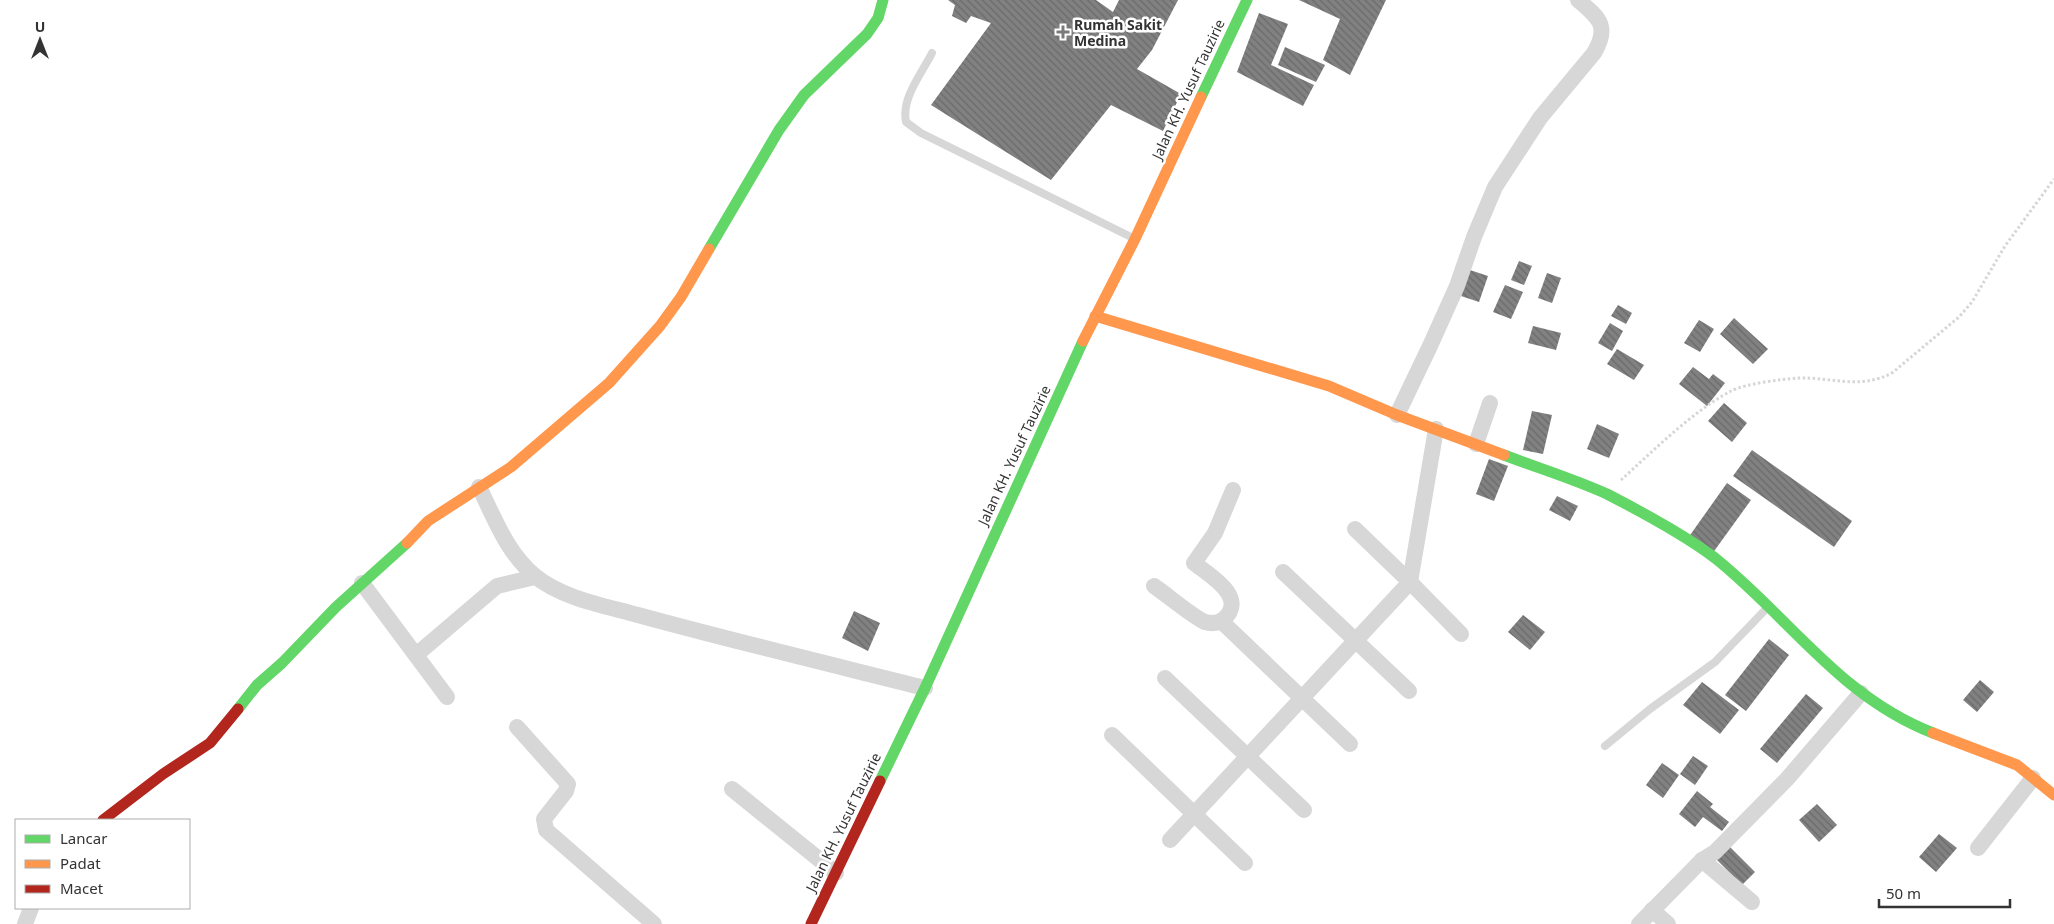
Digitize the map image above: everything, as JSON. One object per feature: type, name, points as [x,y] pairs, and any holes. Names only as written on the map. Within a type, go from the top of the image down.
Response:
[{"type":"street","points":[[104,819],[163,774],[214,739],[229,723],[252,691],[336,607],[428,521],[511,467],[609,383],[660,326],[681,297],[779,130],[804,95],[867,34],[878,18],[883,0]]},
{"type":"street","name":"Jalan KH. Yusuf Tauzirie","points":[[811,924],[925,688],[1095,316],[1135,239],[1247,0]]},
{"type":"street","points":[[1397,415],[1457,286],[1474,237],[1495,188],[1540,118],[1594,53],[1600,42],[1603,33],[1601,24],[1595,15],[1578,0]]},
{"type":"street","points":[[1095,316],[1329,386],[1397,415],[1606,494],[1676,533],[1713,557],[1754,591],[1834,670],[1878,706],[1915,726],[2017,765],[2054,794]]},
{"type":"street","points":[[1476,444],[1490,403]]},
{"type":"street","points":[[1170,840],[1410,582],[1436,429]]},
{"type":"street","points":[[479,487],[508,547],[521,564],[544,583],[564,592],[605,605],[925,688]]},
{"type":"street","points":[[1154,586],[1205,622],[1222,621],[1228,615],[1232,607],[1229,594],[1194,563],[1215,533],[1233,490]]},
{"type":"street","points":[[1355,530],[1461,634]]},
{"type":"street","points":[[1283,572],[1409,691]]},
{"type":"street","points":[[416,655],[497,586],[536,577]]},
{"type":"street","points":[[362,583],[447,697]]},
{"type":"street","points":[[1222,621],[1350,744]]},
{"type":"street","points":[[1165,678],[1304,810]]},
{"type":"street","points":[[1639,924],[1702,860],[1715,852],[1787,779],[1861,693]]},
{"type":"street","points":[[517,727],[568,784],[566,791],[544,818],[546,830],[654,924]]},
{"type":"street","points":[[1112,735],[1245,863]]},
{"type":"street","points":[[1978,848],[2033,778]]},
{"type":"street","points":[[732,790],[836,873]]},
{"type":"street","points":[[1702,860],[1752,902]]},
{"type":"street","points":[[25,924],[31,909]]},
{"type":"street","points":[[1652,910],[1668,924]]},
{"type":"lane","points":[[932,53],[906,103],[904,113],[906,122],[921,132],[1135,239]]},
{"type":"lane","points":[[1606,746],[1650,709],[1715,662],[1768,606]]},
{"type":"path","points":[[1606,494],[1662,443],[1732,390],[1761,383],[1798,378],[1865,383],[1892,373],[1959,318],[1972,302],[2005,246],[2054,179]]},
{"type":"building","name":"Rumah Sakit Medina","points":[[948,0],[1096,0],[1113,12],[1119,0],[1178,0],[1152,50],[1137,69],[1181,94],[1163,131],[1111,105],[1051,180],[931,105],[991,23],[971,16],[966,23],[952,16],[955,5]]},
{"type":"building","points":[[1299,0],[1386,0],[1350,75],[1323,60],[1340,19]]},
{"type":"building","points":[[1259,13],[1288,24],[1271,65],[1314,85],[1303,106],[1237,72]]},
{"type":"building","points":[[1285,47],[1325,65],[1316,82],[1278,65]]},
{"type":"building","points":[[1519,261],[1532,266],[1524,285],[1511,280]]},
{"type":"building","points":[[1470,270],[1488,276],[1479,302],[1461,296]]},
{"type":"building","points":[[1547,273],[1561,278],[1552,303],[1538,298]]},
{"type":"building","points":[[1505,285],[1523,292],[1511,319],[1493,312]]},
{"type":"building","points":[[1618,305],[1632,313],[1626,324],[1611,316]]},
{"type":"building","points":[[1734,318],[1768,349],[1753,364],[1720,334]]},
{"type":"building","points":[[1699,320],[1714,329],[1700,352],[1684,343]]},
{"type":"building","points":[[1610,323],[1623,331],[1612,351],[1598,343]]},
{"type":"building","points":[[1533,326],[1561,333],[1556,350],[1528,343]]},
{"type":"building","points":[[1617,349],[1644,365],[1634,380],[1607,364]]},
{"type":"building","points":[[1693,367],[1709,379],[1713,374],[1725,383],[1707,406],[1679,384]]},
{"type":"building","points":[[1724,403],[1747,423],[1732,442],[1708,421]]},
{"type":"building","points":[[1532,411],[1552,415],[1543,454],[1523,450]]},
{"type":"building","points":[[1597,424],[1619,434],[1609,458],[1587,449]]},
{"type":"building","points":[[1752,450],[1852,521],[1834,547],[1733,476]]},
{"type":"building","points":[[1489,459],[1508,466],[1494,501],[1476,494]]},
{"type":"building","points":[[1727,483],[1751,500],[1712,554],[1688,538]]},
{"type":"building","points":[[1557,496],[1578,506],[1570,521],[1549,510]]},
{"type":"building","points":[[854,611],[880,623],[868,651],[842,638]]},
{"type":"building","points":[[1523,615],[1545,632],[1530,650],[1508,632]]},
{"type":"building","points":[[1769,639],[1789,655],[1746,711],[1725,695]]},
{"type":"building","points":[[1980,680],[1994,692],[1977,712],[1963,700]]},
{"type":"building","points":[[1702,682],[1739,710],[1720,734],[1683,705]]},
{"type":"building","points":[[1806,694],[1823,708],[1777,763],[1760,749]]},
{"type":"building","points":[[1693,756],[1708,766],[1695,785],[1680,774]]},
{"type":"building","points":[[1662,763],[1679,775],[1663,798],[1646,785]]},
{"type":"building","points":[[1697,791],[1713,804],[1710,807],[1729,822],[1722,831],[1703,817],[1695,827],[1679,814]]},
{"type":"building","points":[[1817,804],[1837,825],[1819,842],[1799,820]]},
{"type":"building","points":[[1939,834],[1957,848],[1936,872],[1919,857]]},
{"type":"building","points":[[1729,846],[1755,872],[1742,885],[1716,859]]},
{"type":"traffic: fast","points":[[709,249],[779,130],[804,95],[867,34],[878,18],[883,0]]},
{"type":"traffic: fast","points":[[1201,97],[1247,0]]},
{"type":"traffic: fast","points":[[880,781],[925,688],[1083,341]]},
{"type":"traffic: fast","points":[[1504,455],[1569,478],[1607,494],[1691,541],[1742,581],[1843,678],[1870,699],[1900,718],[1933,733]]},
{"type":"traffic: fast","points":[[238,709],[257,685],[282,663],[336,607],[407,543]]},
{"type":"traffic: slow","points":[[1083,341],[1135,239],[1201,97]]},
{"type":"traffic: slow","points":[[407,543],[428,521],[511,467],[609,383],[660,326],[681,297],[709,249]]},
{"type":"traffic: slow","points":[[1095,316],[1329,386],[1397,415],[1504,455]]},
{"type":"traffic: slow","points":[[1933,733],[2017,765],[2054,795]]},
{"type":"traffic: jam","points":[[104,819],[163,774],[210,743],[238,709]]},
{"type":"traffic: jam","points":[[811,924],[880,781]]},
{"type":"place","name":"Rumah Sakit Medina","points":[[1063,32]]}]
